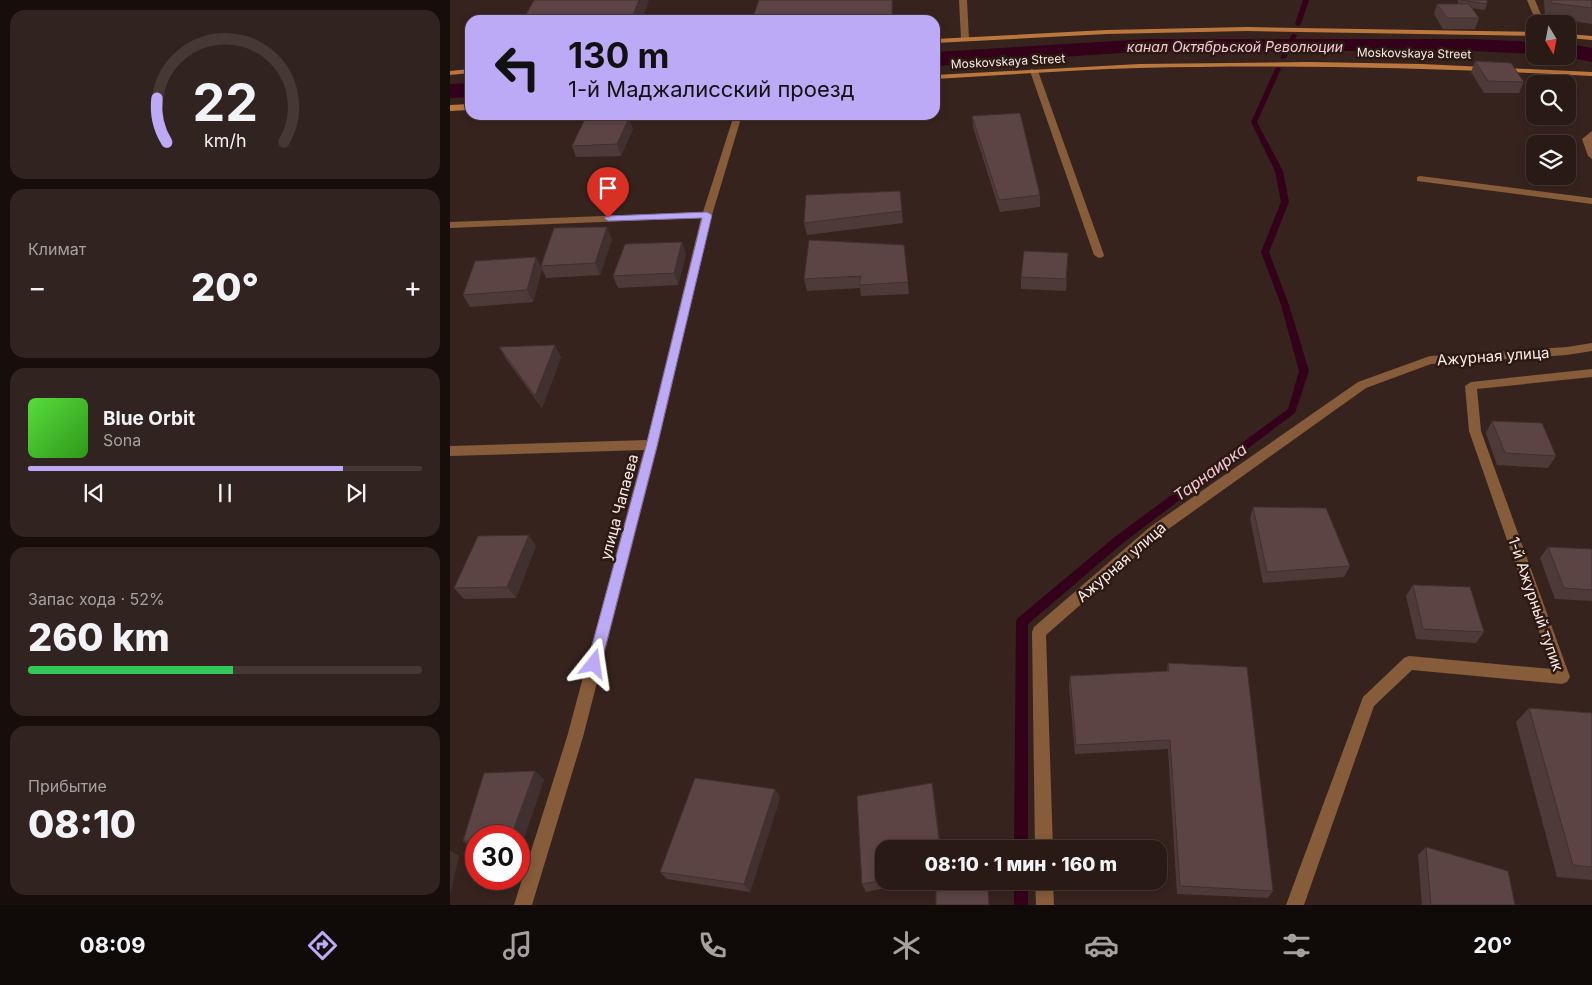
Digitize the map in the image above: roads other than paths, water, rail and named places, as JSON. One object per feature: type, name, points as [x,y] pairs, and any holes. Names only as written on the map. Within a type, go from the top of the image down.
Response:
[{"type":"main road","points":[[940,41],[1106,32],[1247,29],[1526,34]]},
{"type":"main road","points":[[1576,37],[1592,38]]},
{"type":"main road","name":"Moskovskaya Street","points":[[940,77],[1138,66],[1294,64],[1473,67],[1592,74]]},
{"type":"main road","points":[[450,73],[465,72]]},
{"type":"main road","points":[[450,108],[465,107]]},
{"type":"street","points":[[963,0],[965,39]]},
{"type":"street","points":[[1531,0],[1537,15]]},
{"type":"street","points":[[1034,71],[1099,255]]},
{"type":"street","name":"улица Чапаева","points":[[523,905],[575,737],[652,446],[707,215],[736,120]]},
{"type":"street","points":[[1592,134],[1586,139],[1592,156]]},
{"type":"street","points":[[1420,179],[1592,201]]},
{"type":"street","points":[[450,225],[707,215]]},
{"type":"street","name":"Ажурная улица","points":[[1044,840],[1039,632],[1154,531],[1362,384],[1430,360],[1567,351],[1592,347]]},
{"type":"street","name":"1-й Ажурный тупик","points":[[1295,905],[1368,702],[1409,663],[1562,677],[1475,431],[1471,386],[1592,372]]},
{"type":"street","points":[[450,450],[652,446]]},
{"type":"street","points":[[1044,890],[1045,905]]},
{"type":"waterway","name":"Тарнаирка","points":[[1298,24],[1306,0]]},
{"type":"waterway","name":"Тарнаирка","points":[[1283,58],[1294,35]]},
{"type":"waterway","name":"канал Октябрьской Революции","points":[[940,59],[1149,45],[1471,45],[1526,48]]},
{"type":"waterway","name":"канал Октябрьской Революции","points":[[1576,52],[1592,55]]},
{"type":"waterway","name":"Тарнаирка","points":[[1021,840],[1022,622],[1120,539],[1292,411],[1304,371],[1285,305],[1265,252],[1285,202],[1279,171],[1254,122],[1278,69]]},
{"type":"waterway","name":"канал Октябрьской Революции","points":[[450,91],[465,90]]},
{"type":"waterway","name":"Тарнаирка","points":[[1021,890],[1021,905]]}]
